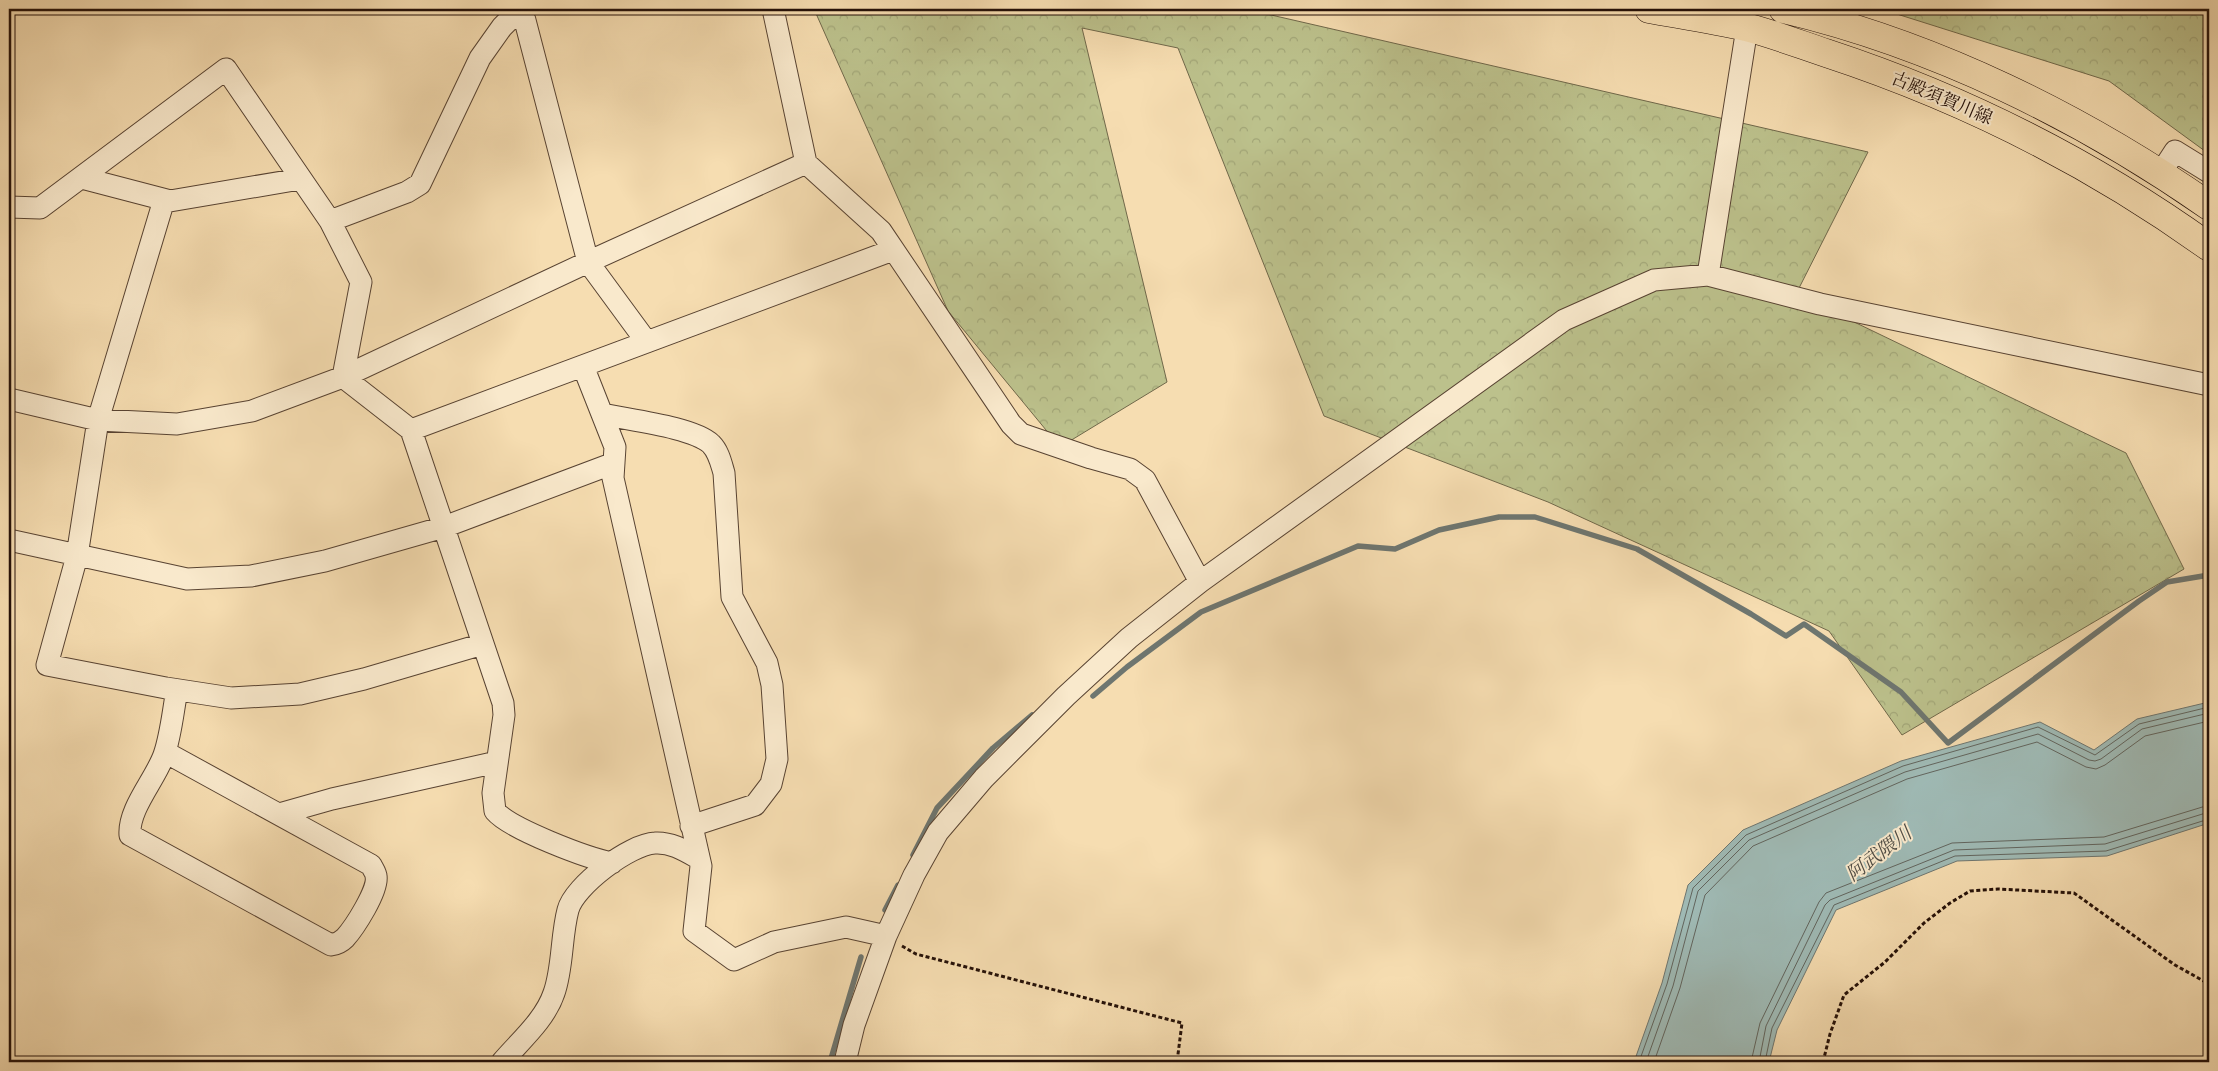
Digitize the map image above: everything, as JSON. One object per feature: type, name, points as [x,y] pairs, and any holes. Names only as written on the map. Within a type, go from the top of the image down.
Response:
[{"type":"main road","name":"古殿須賀川線","points":[[1649,9],[1747,28],[1858,63],[1946,96],[2016,130],[2093,171],[2140,199],[2209,247]]},
{"type":"main road","name":"古殿須賀川線","points":[[1783,9],[1909,47],[2010,90],[2065,118],[2160,174],[2209,206]]},
{"type":"street","points":[[772,9],[806,163],[880,231],[1011,424],[1022,434],[1090,458],[1130,469],[1146,480],[1200,582]]},
{"type":"street","points":[[330,221],[408,192],[420,184],[480,58],[502,27],[524,10],[588,262],[646,341]]},
{"type":"street","points":[[1708,275],[1747,28]]},
{"type":"street","points":[[9,207],[40,208],[226,69],[330,221],[361,282],[344,377]]},
{"type":"street","points":[[2160,174],[2176,151],[2209,172]]},
{"type":"street","points":[[9,399],[98,420],[177,424],[252,411],[344,377],[588,262],[806,163]]},
{"type":"street","points":[[82,178],[170,202],[300,178]]},
{"type":"street","points":[[164,200],[98,420],[76,556],[47,664],[177,690],[231,698],[300,694],[364,679],[484,644]]},
{"type":"street","points":[[411,430],[893,250]]},
{"type":"street","points":[[845,1062],[854,1024],[886,936],[914,874],[938,832],[984,778],[1066,696],[1129,638],[1200,582],[1564,320],[1654,280],[1708,275],[1820,304],[2209,385]]},
{"type":"street","points":[[583,366],[615,447],[612,478],[701,866],[694,931],[734,960],[774,942],[846,927],[886,936]]},
{"type":"street","points":[[344,377],[411,430],[503,703],[504,715],[493,798],[495,811],[499,816],[590,858],[612,863]]},
{"type":"street","points":[[602,414],[696,434],[711,445],[719,456],[724,473],[732,597],[767,663],[772,685],[777,759],[771,784],[755,804],[691,826]]},
{"type":"street","points":[[9,540],[187,579],[251,576],[325,561],[444,527],[614,463]]},
{"type":"street","points":[[165,752],[371,865],[376,877],[375,884],[363,913],[344,939],[337,944],[331,945],[130,835],[129,822],[159,768],[165,752],[177,690]]},
{"type":"street","points":[[279,814],[332,799],[497,762]]},
{"type":"street","points":[[502,1062],[533,1027],[554,992],[568,909],[574,895],[612,863],[643,845],[656,843],[674,845],[698,858]]},
{"type":"path","points":[[1823,1062],[1830,1034],[1844,995],[1885,962],[1924,923],[1950,902],[1970,891],[1998,889],[2074,893],[2175,965],[2209,984]]},
{"type":"path","points":[[886,936],[916,954],[1182,1023],[1177,1062]]},
{"type":"green space","points":[[814,9],[1245,9],[1868,152],[1796,294],[2126,453],[2184,569],[1902,735],[1829,631],[1548,502],[1324,416],[1178,48],[1082,28],[1167,382],[1060,447],[948,311]]},
{"type":"green space","points":[[1881,9],[2209,9],[2209,154],[2109,81]]},
{"type":"water","name":"阿武隈川","points":[[2209,702],[2209,823],[2107,856],[1957,861],[1836,910],[1777,1030],[1769,1062],[1634,1062],[1662,983],[1688,885],[1743,830],[1901,761],[2040,722],[2094,750],[2137,719]]},
{"type":"waterway","points":[[1093,696],[1127,667],[1201,612],[1358,546],[1395,549],[1439,530],[1499,517],[1535,517],[1637,549],[1786,636],[1804,624],[1901,692],[1948,743],[2167,582],[2209,575]]},
{"type":"waterway","points":[[913,855],[937,808],[993,748],[1032,715]]},
{"type":"waterway","points":[[885,910],[898,885]]},
{"type":"waterway","points":[[830,1062],[861,957]]}]
